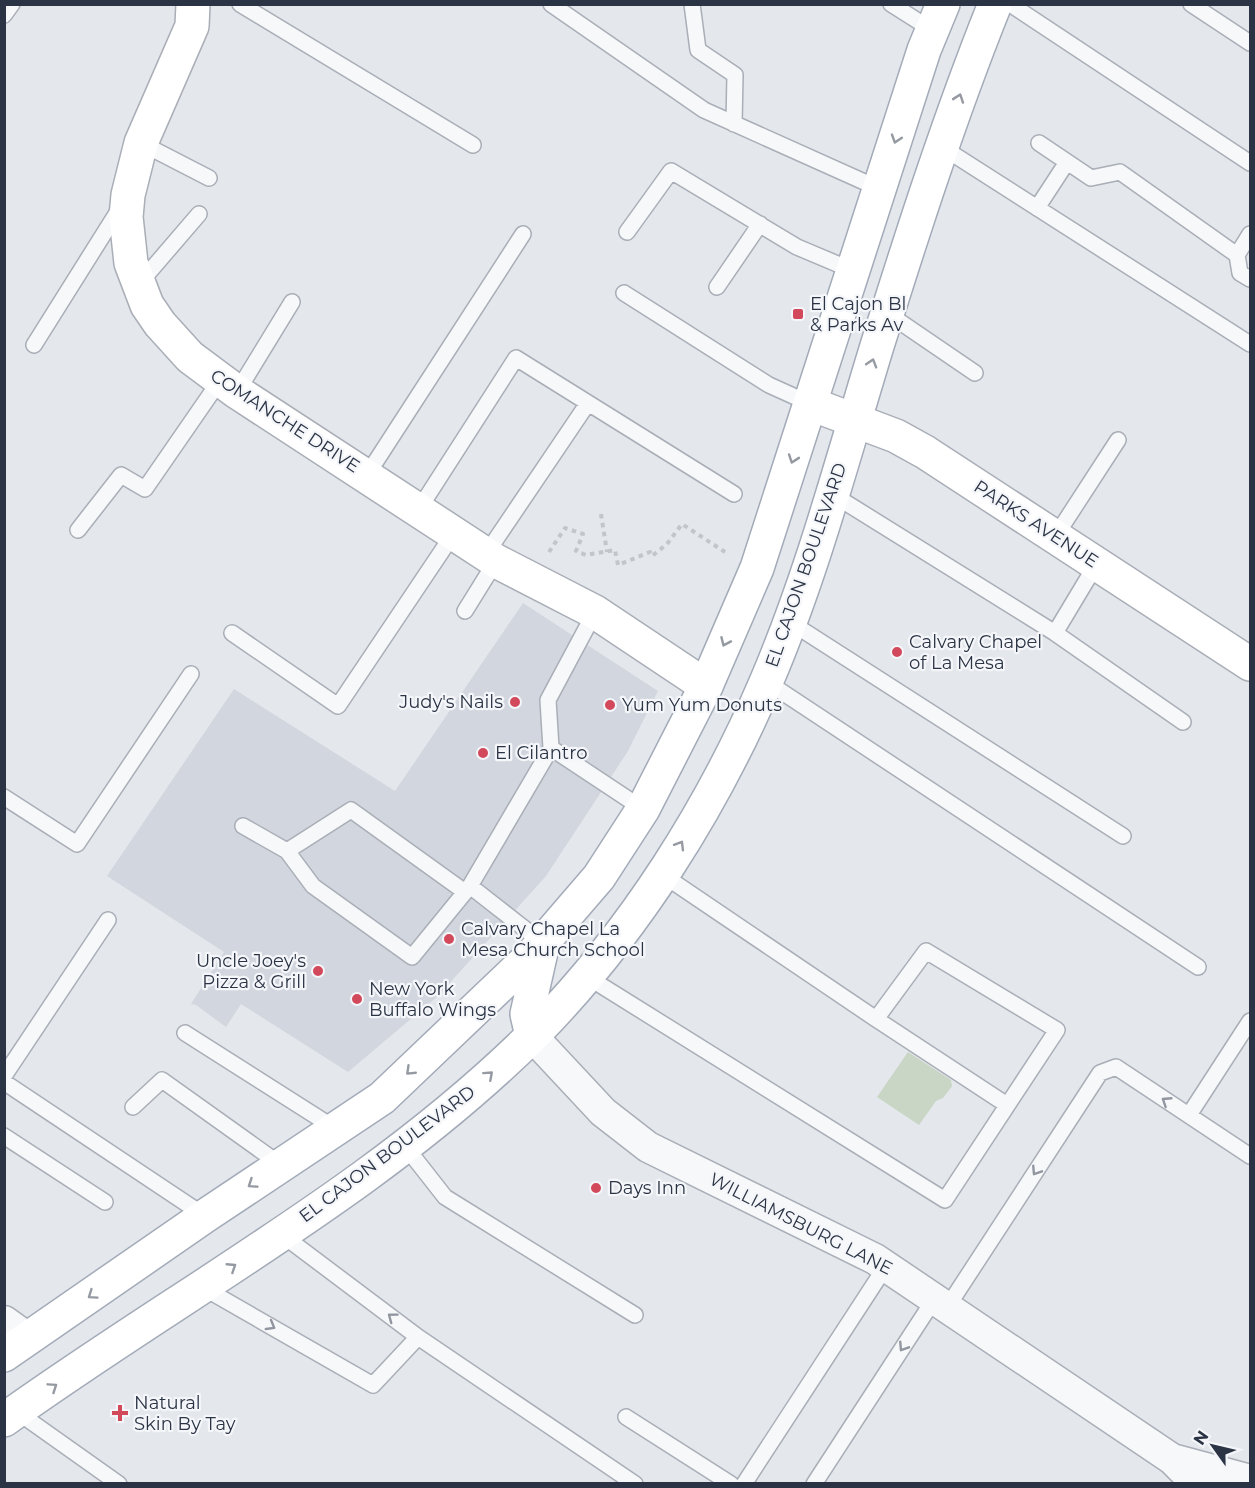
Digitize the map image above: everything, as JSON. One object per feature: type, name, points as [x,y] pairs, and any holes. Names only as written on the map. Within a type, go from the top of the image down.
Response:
[{"type":"main road","name":"COMANCHE DRIVE","points":[[193,4],[192,26],[141,143],[128,195],[127,240],[138,285],[147,305],[174,342],[229,386],[491,557],[596,612],[706,686]]},
{"type":"main road","name":"EL CAJON BOULEVARD","points":[[10,1416],[281,1234],[405,1146],[470,1092],[531,1036],[586,976],[632,920],[663,875],[715,786],[767,682],[790,622],[832,494],[887,313],[942,147],[995,4]]},
{"type":"main road","points":[[13,1339],[205,1216],[382,1098],[543,943],[599,877],[643,809],[706,686],[757,568],[938,17]]},
{"type":"main road","name":"PARKS AVENUE","points":[[811,404],[896,436],[925,452],[1251,664]]},
{"type":"main road","points":[[531,1036],[527,1014],[543,943]]},
{"type":"street","name":"WILLIAMSBURG LANE","points":[[531,1036],[603,1112],[648,1147],[886,1266],[1172,1459],[1197,1484]]},
{"type":"street","name":"WILLIAMSBURG LANE","points":[[1172,1459],[1251,1480]]},
{"type":"lane","points":[[4,15],[12,4]]},
{"type":"lane","points":[[240,4],[473,145]]},
{"type":"lane","points":[[551,4],[704,110],[880,189]]},
{"type":"lane","points":[[692,4],[698,50],[735,75],[734,123]]},
{"type":"lane","points":[[891,4],[938,17]]},
{"type":"lane","points":[[1010,4],[1251,163]]},
{"type":"lane","points":[[1191,4],[1251,43]]},
{"type":"lane","points":[[1039,142],[1090,178],[1120,172],[1237,255]]},
{"type":"lane","points":[[141,143],[209,178]]},
{"type":"lane","points":[[942,147],[1251,344]]},
{"type":"lane","points":[[1037,208],[1067,162]]},
{"type":"lane","points":[[627,232],[671,171],[797,247],[854,271]]},
{"type":"lane","points":[[34,345],[128,195]]},
{"type":"lane","points":[[138,285],[199,214]]},
{"type":"lane","points":[[717,286],[760,224]]},
{"type":"lane","points":[[367,475],[523,234]]},
{"type":"lane","points":[[1251,234],[1237,255],[1240,273],[1251,279]]},
{"type":"lane","points":[[624,293],[769,385],[811,404]]},
{"type":"lane","points":[[78,530],[121,474],[145,489],[229,386],[292,302]]},
{"type":"lane","points":[[887,313],[975,373]]},
{"type":"lane","points":[[419,509],[516,358],[734,494]]},
{"type":"lane","points":[[465,611],[491,557],[588,403]]},
{"type":"lane","points":[[1055,537],[1118,440]]},
{"type":"lane","points":[[832,494],[1055,633],[1183,722]]},
{"type":"lane","points":[[232,633],[338,706],[454,533]]},
{"type":"lane","points":[[1055,633],[1097,563]]},
{"type":"lane","points":[[243,826],[287,851],[313,886],[412,957],[467,889],[551,748],[548,699],[596,612]]},
{"type":"lane","points":[[790,622],[1123,836]]},
{"type":"lane","points":[[4,797],[76,844],[191,674]]},
{"type":"lane","points":[[767,682],[1198,967]]},
{"type":"lane","points":[[551,748],[643,809]]},
{"type":"lane","points":[[287,851],[351,810],[543,943]]},
{"type":"lane","points":[[663,875],[1007,1105]]},
{"type":"lane","points":[[4,1076],[108,920]]},
{"type":"lane","points":[[586,976],[945,1200],[1057,1030],[926,951],[876,1019]]},
{"type":"lane","points":[[1189,1115],[1251,1021]]},
{"type":"lane","points":[[186,1033],[336,1129]]},
{"type":"lane","points":[[814,1484],[1100,1073],[1116,1067],[1251,1156]]},
{"type":"lane","points":[[133,1107],[162,1080],[281,1165]]},
{"type":"lane","points":[[4,1082],[205,1216]]},
{"type":"lane","points":[[4,1136],[105,1202]]},
{"type":"lane","points":[[405,1146],[445,1197],[635,1315]]},
{"type":"lane","points":[[281,1234],[418,1337],[635,1484]]},
{"type":"lane","points":[[744,1484],[886,1266]]},
{"type":"lane","points":[[202,1287],[373,1385],[418,1337]]},
{"type":"lane","points":[[10,1416],[119,1484]]},
{"type":"lane","points":[[626,1417],[731,1484]]},
{"type":"path","points":[[601,514],[607,552]]},
{"type":"path","points":[[549,552],[566,528],[583,534],[576,551],[586,555],[615,550],[618,565],[650,552],[652,556],[667,544],[682,525],[725,552]]},
{"type":"shaded area","points":[[523,603],[658,691],[628,751],[546,876],[438,996],[348,1072],[241,1004],[226,1027],[196,1005],[191,1004],[224,952],[107,876],[234,689],[395,791]]},
{"type":"green space","points":[[908,1052],[951,1080],[952,1086],[943,1098],[936,1101],[919,1125],[877,1097]]},
{"type":"place","name":"El Cajon Bl & Parks Av","points":[[798,314]]},
{"type":"place","name":"Calvary Chapel of La Mesa","points":[[897,652]]},
{"type":"place","name":"Judy's Nails","points":[[515,702]]},
{"type":"place","name":"Yum Yum Donuts","points":[[610,705]]},
{"type":"place","name":"El Cilantro","points":[[483,753]]},
{"type":"place","name":"Calvary Chapel La Mesa Church School","points":[[449,939]]},
{"type":"place","name":"Uncle Joey's Pizza & Grill","points":[[318,971]]},
{"type":"place","name":"New York Buffalo Wings","points":[[357,999]]},
{"type":"place","name":"Days Inn","points":[[596,1188]]},
{"type":"place","name":"Natural Skin By Tay","points":[[120,1413]]}]
